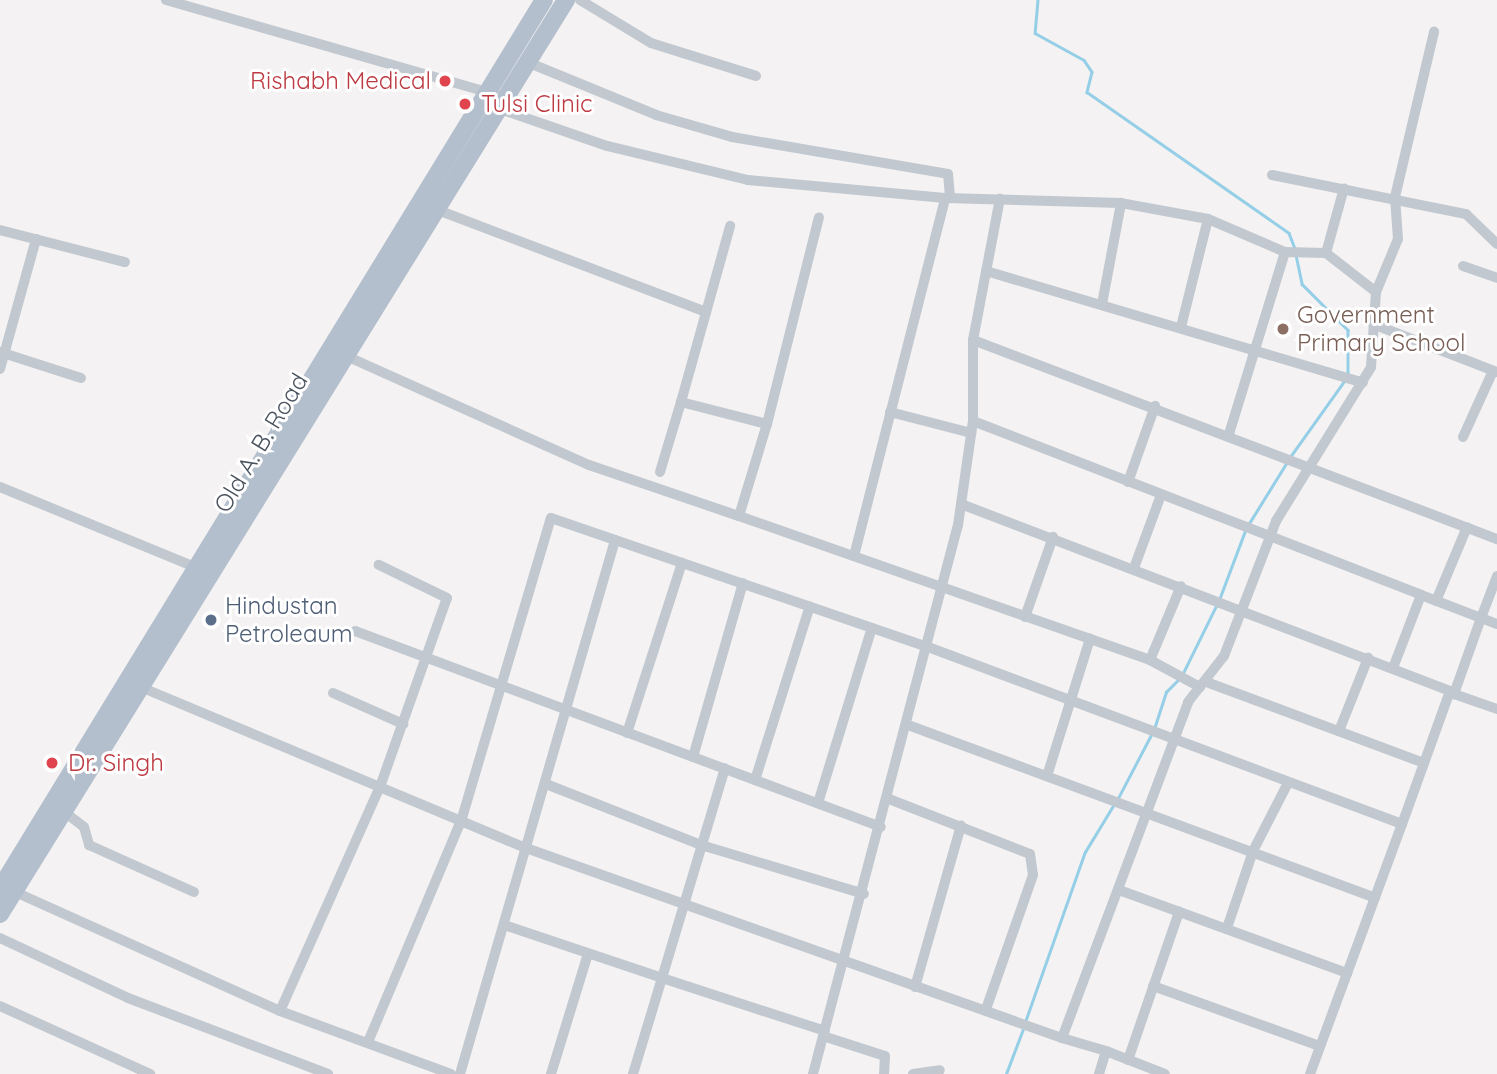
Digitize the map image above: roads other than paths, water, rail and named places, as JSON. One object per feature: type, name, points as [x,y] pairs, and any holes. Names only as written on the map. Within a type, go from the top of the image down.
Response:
[{"type":"main road","name":"Old A. B. Road","points":[[0,914],[7,890],[195,567],[544,0]]},
{"type":"main road","name":"Old A. B. Road","points":[[7,890],[67,814],[344,355],[566,0]]},
{"type":"street","points":[[166,0],[486,92]]},
{"type":"street","points":[[580,0],[651,43],[756,76]]},
{"type":"street","points":[[1062,1038],[1119,890],[1168,736],[1205,685],[1245,610],[1270,537],[1308,464],[1376,350],[1373,324],[1376,292],[1398,239],[1395,197],[1434,32]]},
{"type":"street","points":[[527,62],[656,115],[732,137],[948,174],[948,198],[854,556]]},
{"type":"street","points":[[498,108],[607,146],[748,180],[948,198],[1121,203],[1208,219],[1289,252],[1326,253],[1376,292]]},
{"type":"street","points":[[1272,174],[1395,197],[1466,214],[1497,244]]},
{"type":"street","points":[[1326,253],[1344,188]]},
{"type":"street","points":[[813,1074],[889,799],[961,504],[973,421],[973,340],[1000,199]]},
{"type":"street","points":[[1102,304],[1121,203]]},
{"type":"street","points":[[435,209],[706,312]]},
{"type":"street","points":[[739,516],[767,424],[819,217]]},
{"type":"street","points":[[1181,327],[1208,219]]},
{"type":"street","points":[[660,472],[730,226]]},
{"type":"street","points":[[0,230],[125,262]]},
{"type":"street","points":[[0,369],[2,352],[36,239]]},
{"type":"street","points":[[1229,433],[1289,252]]},
{"type":"street","points":[[1464,266],[1497,278]]},
{"type":"street","points":[[986,271],[1357,381]]},
{"type":"street","points":[[1373,324],[1495,372],[1463,437]]},
{"type":"street","points":[[973,340],[1296,458],[1497,539]]},
{"type":"street","points":[[2,352],[81,378]]},
{"type":"street","points":[[344,355],[589,465],[1150,660],[1181,677],[1424,763]]},
{"type":"street","points":[[681,402],[767,424]]},
{"type":"street","points":[[1128,482],[1155,406]]},
{"type":"street","points":[[890,412],[971,433]]},
{"type":"street","points":[[973,421],[1497,624]]},
{"type":"street","points":[[0,487],[195,567]]},
{"type":"street","points":[[1134,568],[1161,495]]},
{"type":"street","points":[[961,504],[1233,605],[1450,691],[1310,1074]]},
{"type":"street","points":[[368,1042],[462,818],[551,518],[928,648],[1402,824]]},
{"type":"street","points":[[1436,601],[1467,527]]},
{"type":"street","points":[[1025,617],[1053,537]]},
{"type":"street","points":[[460,1074],[615,540]]},
{"type":"street","points":[[627,733],[682,563]]},
{"type":"street","points":[[280,1011],[382,784],[447,598],[379,565]]},
{"type":"street","points":[[1497,576],[1454,694],[1497,709]]},
{"type":"street","points":[[693,757],[743,583]]},
{"type":"street","points":[[1150,660],[1181,586]]},
{"type":"street","points":[[1393,668],[1421,595]]},
{"type":"street","points":[[755,780],[810,606]]},
{"type":"street","points":[[818,803],[872,628]]},
{"type":"street","points":[[355,631],[565,712],[881,827]]},
{"type":"street","points":[[1047,776],[1090,639]]},
{"type":"street","points":[[1339,732],[1368,658]]},
{"type":"street","points":[[143,688],[382,784],[526,848],[1165,1074]]},
{"type":"street","points":[[333,693],[403,724]]},
{"type":"street","points":[[908,725],[1375,898]]},
{"type":"street","points":[[633,1074],[725,768]]},
{"type":"street","points":[[1227,928],[1253,851],[1288,783]]},
{"type":"street","points":[[546,784],[701,845],[864,894]]},
{"type":"street","points":[[889,799],[1014,844],[1032,864],[986,1009]]},
{"type":"street","points":[[67,814],[84,827],[89,845],[194,892]]},
{"type":"street","points":[[915,987],[961,825]]},
{"type":"street","points":[[7,890],[280,1011],[451,1074]]},
{"type":"street","points":[[1119,890],[1347,973]]},
{"type":"street","points":[[1128,1060],[1179,912]]},
{"type":"street","points":[[504,925],[885,1056],[884,1074]]},
{"type":"street","points":[[0,938],[150,1007],[328,1074]]},
{"type":"street","points":[[551,1074],[588,954]]},
{"type":"street","points":[[1153,986],[1320,1046]]},
{"type":"street","points":[[0,1006],[150,1074]]},
{"type":"street","points":[[1099,1074],[1106,1051]]},
{"type":"street","points":[[913,1074],[940,1070]]},
{"type":"waterway","points":[[1038,0],[1035,33],[1084,60],[1092,72],[1087,92],[1289,233],[1295,249]]},
{"type":"waterway","points":[[1296,255],[1302,284],[1348,330],[1348,374]]},
{"type":"waterway","points":[[1290,457],[1345,380]]},
{"type":"waterway","points":[[1248,525],[1287,462]]},
{"type":"waterway","points":[[1219,600],[1245,531]]},
{"type":"waterway","points":[[1182,675],[1216,606]]},
{"type":"waterway","points":[[1154,729],[1166,692],[1178,680]]},
{"type":"waterway","points":[[1117,800],[1151,735]]},
{"type":"waterway","points":[[1025,1022],[1085,852],[1113,806]]},
{"type":"waterway","points":[[1006,1074],[1023,1029]]},
{"type":"place","name":"Rishabh Medical","points":[[445,81]]},
{"type":"place","name":"Tulsi Clinic","points":[[465,104]]},
{"type":"place","name":"Government Primary School","points":[[1283,329]]},
{"type":"place","name":"Hindustan Petroleaum","points":[[211,620]]},
{"type":"place","name":"Dr. Singh","points":[[52,763]]}]
